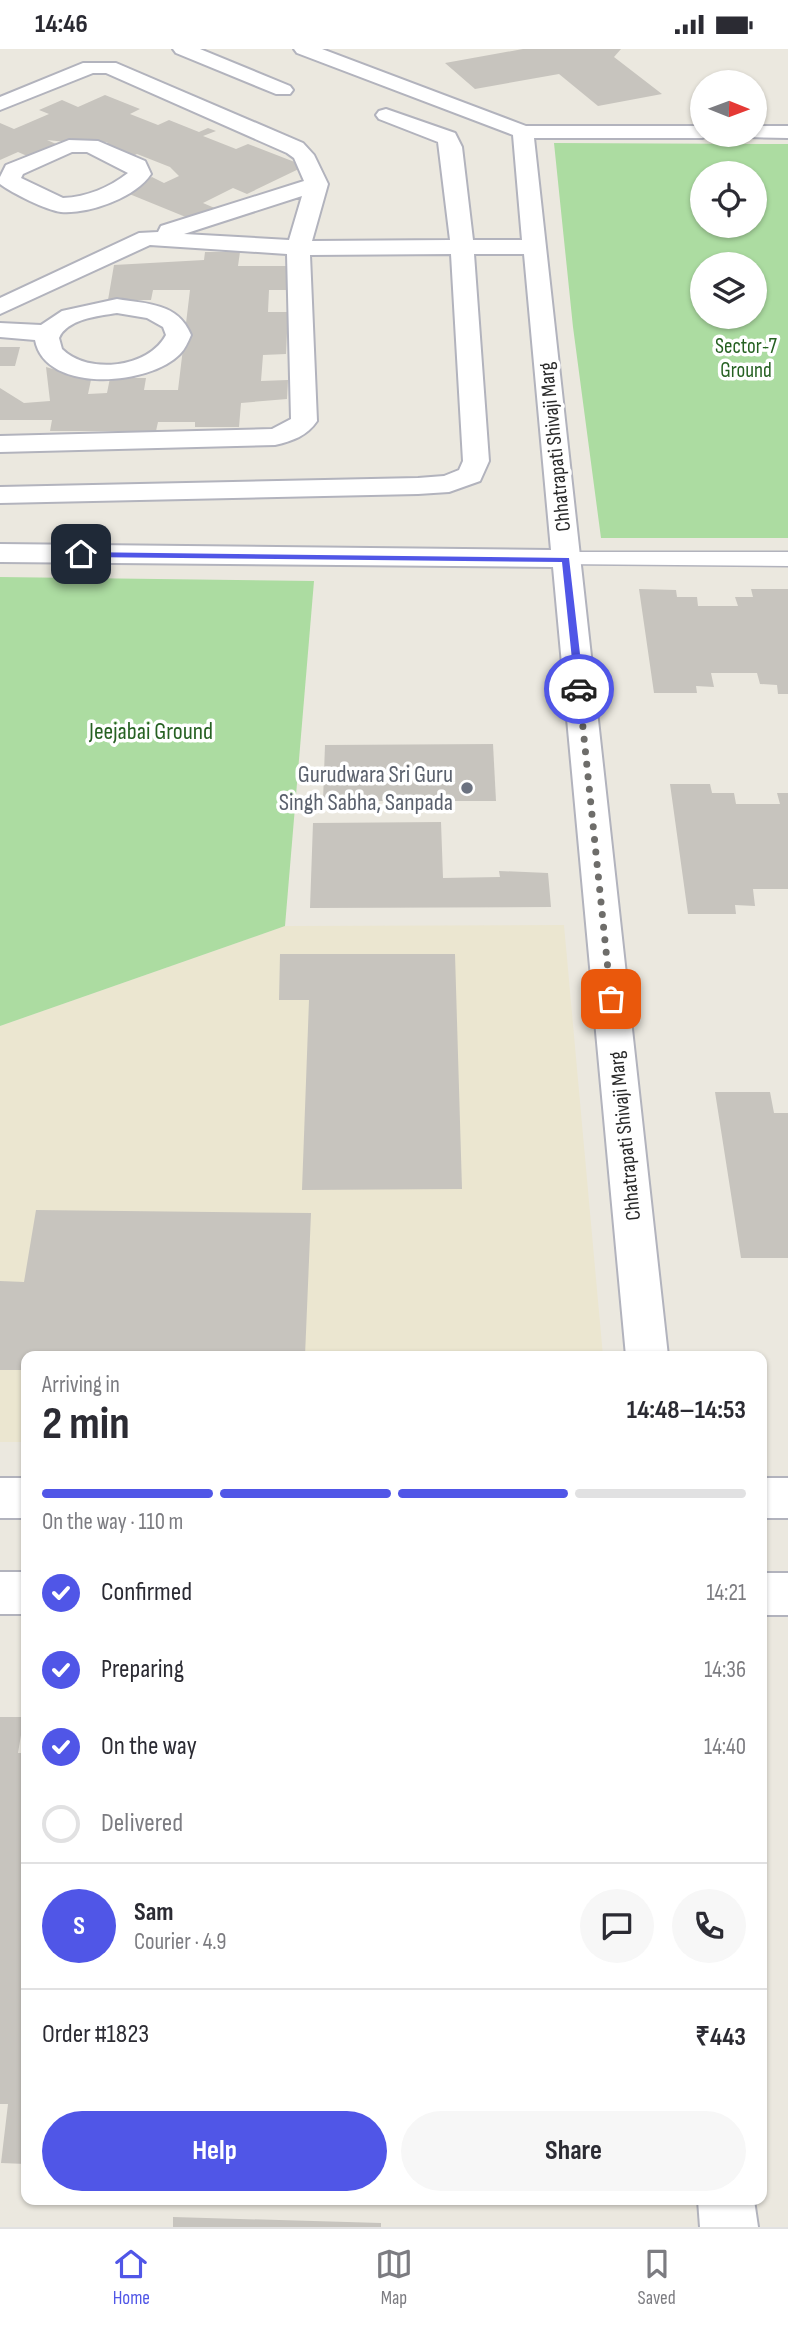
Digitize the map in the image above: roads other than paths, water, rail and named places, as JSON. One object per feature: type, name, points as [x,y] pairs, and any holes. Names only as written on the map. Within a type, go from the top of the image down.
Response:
[{"type":"street","points":[[183,49],[283,90]]},
{"type":"street","points":[[304,49],[523,132],[690,132]]},
{"type":"street","points":[[0,104],[131,53]]},
{"type":"street","points":[[0,444],[275,436],[297,429],[304,421],[298,248],[317,184],[303,155],[295,148],[118,70],[99,66]]},
{"type":"street","points":[[0,495],[418,486],[449,484],[470,475],[476,461],[462,247],[451,147],[447,138],[386,115]]},
{"type":"street","name":"Chhatrapati Shivaji Marg","points":[[523,132],[646,1351]]},
{"type":"street","points":[[767,132],[788,132]]},
{"type":"street","points":[[74,145],[95,147],[141,169],[136,178],[87,203],[60,205],[12,184],[10,176],[13,170],[74,145]]},
{"type":"street","points":[[0,307],[93,247],[146,238],[317,184]]},
{"type":"street","points":[[87,203],[106,307]]},
{"type":"street","points":[[146,238],[298,248],[535,247]]},
{"type":"street","points":[[106,307],[136,307],[167,318],[176,326],[179,336],[176,347],[151,364],[130,370],[106,372],[84,370],[65,364],[52,355],[46,344],[49,333],[59,322],[76,314],[106,307]]},
{"type":"street","points":[[0,330],[49,333]]},
{"type":"street","points":[[0,553],[566,559]]},
{"type":"street","points":[[0,1498],[21,1498]]},
{"type":"street","points":[[767,1498],[788,1498]]},
{"type":"street","points":[[0,1593],[21,1593]]},
{"type":"street","points":[[767,1594],[788,1594]]},
{"type":"street","points":[[727,2205],[729,2227]]},
{"type":"lane","points":[[566,559],[788,559]]},
{"type":"place","name":"Gurudwara Sri Guru Singh Sabha, Sanpada","points":[[467,788]]},
{"type":"park label","name":"Sector-7 Ground","points":[[746,358]]},
{"type":"park label","name":"Jeejabai Ground","points":[[151,731]]}]
